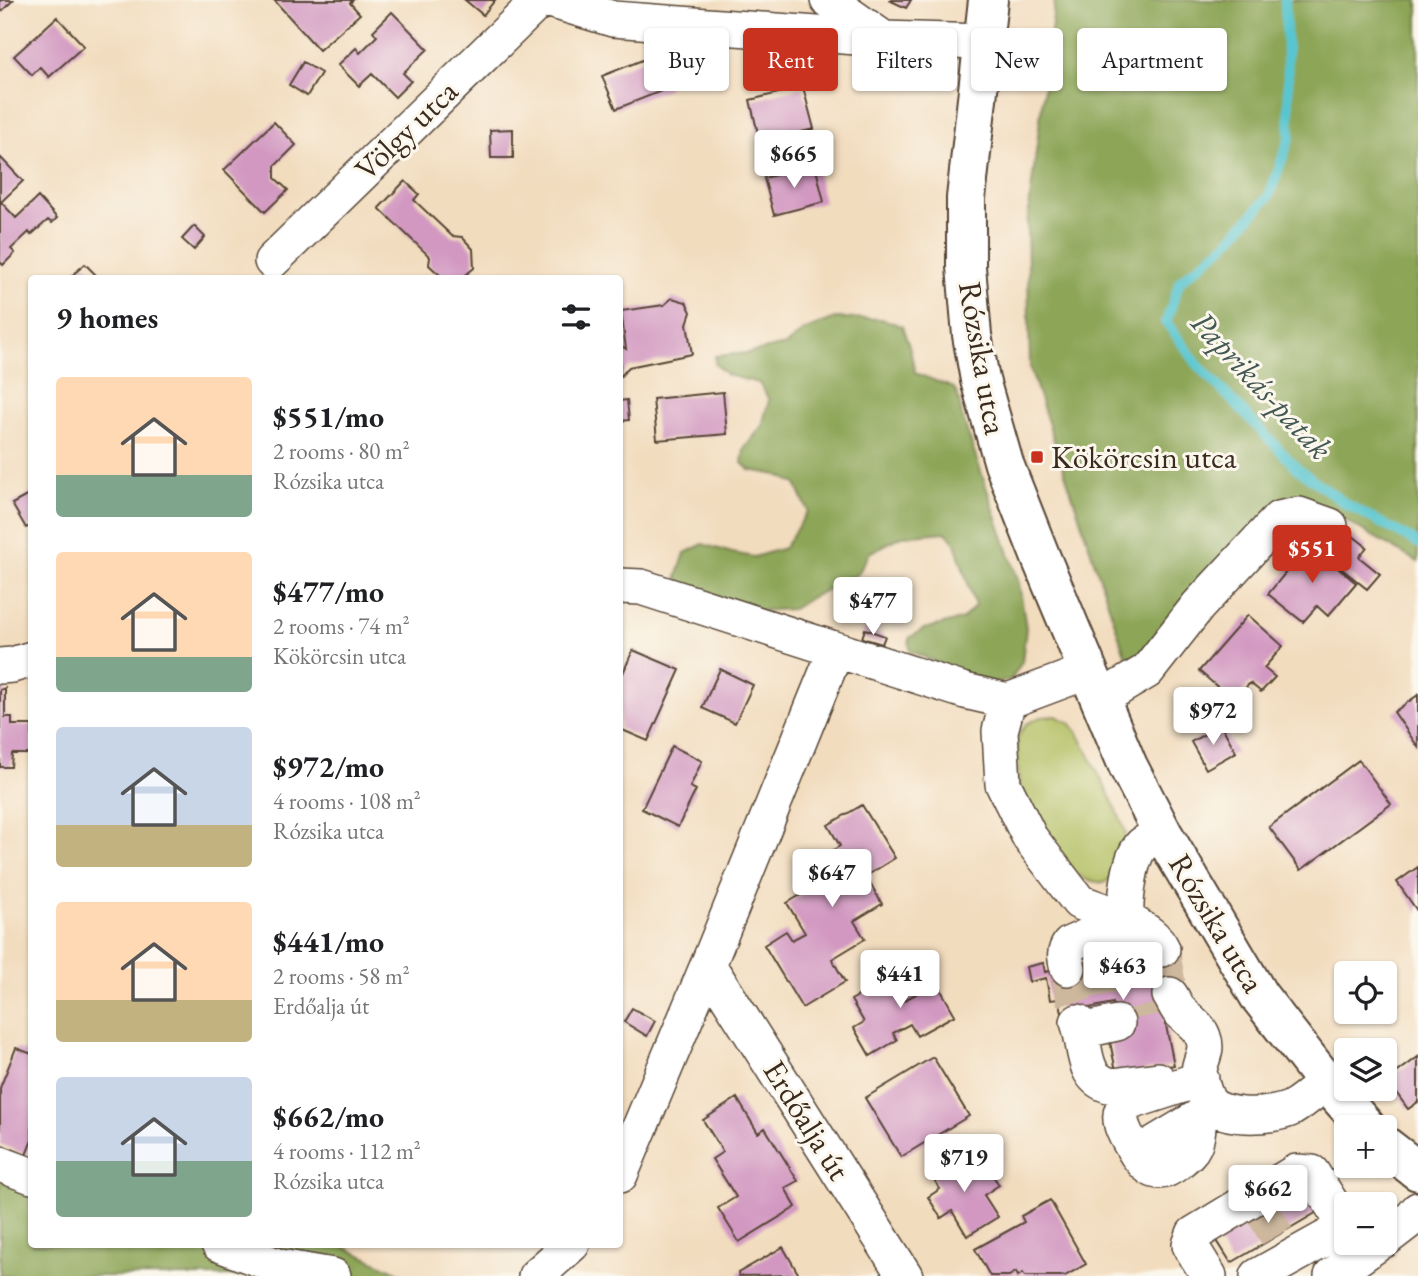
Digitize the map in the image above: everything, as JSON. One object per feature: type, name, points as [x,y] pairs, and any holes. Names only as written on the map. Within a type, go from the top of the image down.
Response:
[{"type":"main road","name":"Rózsika utca","points":[[985,28],[988,0]]},
{"type":"main road","name":"Rózsika utca","points":[[978,91],[966,198],[966,267],[972,335],[980,380],[1004,464],[1128,766],[1163,834],[1259,996],[1355,1115]]},
{"type":"main road","points":[[1397,1154],[1416,1169]]},
{"type":"street","name":"Völgy utca","points":[[272,261],[540,0]]},
{"type":"street","points":[[550,0],[613,19],[852,37]]},
{"type":"street","points":[[828,0],[868,28]]},
{"type":"street","points":[[623,586],[640,587],[965,691],[1008,701],[1094,685],[1147,671],[1198,606],[1279,519],[1299,515],[1330,526]]},
{"type":"street","points":[[623,1168],[836,650]]},
{"type":"street","points":[[0,666],[28,661]]},
{"type":"street","points":[[1008,701],[1000,731],[1003,784],[1030,838],[1079,902],[1126,919]]},
{"type":"street","points":[[1147,952],[1126,919],[1127,894],[1135,858],[1142,845],[1163,834]]},
{"type":"street","points":[[1085,954],[1126,919]]},
{"type":"street","name":"Erdőalja út","points":[[708,965],[905,1276]]},
{"type":"street","points":[[1171,1006],[1196,1025],[1204,1038],[1203,1094],[1137,1154],[1123,1129],[1122,1108],[1127,1103],[1135,1099],[1203,1094]]},
{"type":"street","points":[[1098,1021],[1085,1057],[1098,1080],[1107,1085],[1203,1094],[1228,1113],[1265,1115],[1278,1114],[1302,1102],[1326,1082]]},
{"type":"street","points":[[0,1164],[28,1174]]},
{"type":"street","points":[[1258,1276],[1271,1225],[1296,1171],[1312,1173],[1334,1201]]},
{"type":"street","points":[[1397,1225],[1410,1220],[1418,1210]]},
{"type":"street","points":[[1209,1276],[1190,1245],[1194,1234],[1271,1225],[1334,1235]]},
{"type":"street","points":[[230,1248],[280,1267],[333,1276]]},
{"type":"street","points":[[536,1276],[568,1248]]},
{"type":"street","points":[[1332,1276],[1350,1255]]},
{"type":"green space","points":[[1055,0],[1418,0],[1418,562],[1341,518],[1286,497],[1129,666],[1030,368],[1027,224],[1044,91],[1063,91],[1063,28],[1052,28]]},
{"type":"green space","points":[[835,318],[882,319],[902,326],[915,373],[954,388],[958,395],[962,416],[1019,583],[1026,628],[1022,662],[1011,680],[986,684],[910,651],[909,638],[924,629],[963,619],[975,606],[954,540],[945,532],[902,536],[869,553],[858,574],[793,609],[756,611],[684,587],[677,577],[685,553],[703,544],[754,557],[784,548],[808,511],[796,484],[778,475],[750,470],[742,463],[744,449],[762,426],[769,400],[759,383],[727,375],[715,364],[715,356],[749,353],[786,345],[803,331]]},
{"type":"green space","points":[[1056,716],[1070,723],[1078,733],[1125,830],[1127,847],[1114,876],[1104,883],[1087,880],[1073,872],[1047,839],[1019,786],[1017,738],[1026,724],[1041,717]]},
{"type":"green space","points":[[0,1178],[28,1192],[28,1248],[346,1248],[405,1276],[0,1276]]},
{"type":"building","points":[[0,0],[13,0],[0,13]]},
{"type":"building","points":[[274,0],[353,0],[350,3],[360,14],[319,50]]},
{"type":"building","points":[[465,0],[495,0],[483,15]]},
{"type":"building","points":[[889,0],[911,0],[906,8]]},
{"type":"building","points":[[392,12],[428,49],[403,73],[411,81],[395,97],[372,74],[359,86],[338,65],[356,48],[360,53],[377,36],[373,31]]},
{"type":"building","points":[[57,17],[84,46],[49,77],[40,67],[32,75],[14,56]]},
{"type":"building","points":[[644,59],[644,91],[661,91],[616,109],[602,76]]},
{"type":"building","points":[[303,62],[321,73],[307,96],[289,85]]},
{"type":"building","points":[[787,91],[804,91],[814,129],[760,142],[750,100]]},
{"type":"building","points":[[274,122],[296,145],[275,166],[275,178],[288,190],[265,212],[224,170]]},
{"type":"building","points":[[513,129],[513,158],[491,158],[490,130]]},
{"type":"building","points":[[0,157],[23,181],[1,202],[16,218],[38,197],[57,218],[52,223],[48,220],[31,235],[29,232],[11,249],[15,253],[3,265],[0,262]]},
{"type":"building","points":[[815,165],[824,202],[774,215],[764,178]]},
{"type":"building","points":[[405,181],[419,194],[414,200],[452,236],[462,237],[473,249],[474,268],[466,275],[440,275],[429,265],[430,257],[379,208]]},
{"type":"building","points":[[194,226],[205,237],[194,250],[182,239]]},
{"type":"building","points":[[85,264],[96,275],[72,275]]},
{"type":"building","points":[[672,298],[686,302],[691,312],[687,324],[692,354],[629,367],[623,374],[623,347],[626,349],[623,311],[664,305]]},
{"type":"building","points":[[723,392],[727,434],[657,440],[653,399]]},
{"type":"building","points":[[627,400],[629,420],[623,421],[623,401]]},
{"type":"building","points":[[28,495],[28,527],[26,528],[12,504]]},
{"type":"building","points":[[1353,536],[1367,547],[1359,557],[1380,574],[1367,589],[1327,557],[1341,540],[1346,545]]},
{"type":"building","points":[[1309,544],[1356,583],[1328,616],[1317,606],[1303,622],[1268,594]]},
{"type":"building","points":[[1248,615],[1283,646],[1264,668],[1275,677],[1261,692],[1250,683],[1234,701],[1199,671]]},
{"type":"building","points":[[865,629],[885,636],[882,644],[862,638]]},
{"type":"building","points":[[633,650],[680,670],[648,741],[623,730],[623,673]]},
{"type":"building","points":[[720,669],[753,685],[735,723],[702,708]]},
{"type":"building","points":[[5,688],[5,717],[12,717],[12,725],[28,725],[28,754],[12,754],[11,767],[0,767],[0,690]]},
{"type":"building","points":[[1418,695],[1418,747],[1394,712]]},
{"type":"building","points":[[1221,725],[1236,752],[1206,769],[1191,742]]},
{"type":"building","points":[[672,746],[702,761],[690,787],[696,790],[678,827],[642,809]]},
{"type":"building","points":[[1359,760],[1391,804],[1301,870],[1269,827]]},
{"type":"building","points":[[862,805],[895,858],[866,876],[882,904],[854,921],[865,939],[832,959],[845,982],[802,1008],[764,945],[786,931],[792,940],[805,933],[787,903],[819,884],[808,865],[840,846],[828,825]]},
{"type":"building","points":[[1418,867],[1418,912],[1397,882]]},
{"type":"building","points":[[1175,947],[1184,992],[1160,996],[1174,1065],[1117,1076],[1109,1037],[1119,1035],[1113,1003],[1085,1009],[1065,1025],[1059,999],[1050,1000],[1046,978],[1029,982],[1026,967],[1043,963],[1045,972]]},
{"type":"building","points":[[925,962],[955,1015],[917,1036],[910,1024],[893,1033],[897,1040],[870,1056],[854,1028],[864,1022],[851,1000],[888,979],[901,1002],[916,994],[905,974]]},
{"type":"building","points":[[632,1008],[655,1021],[647,1036],[624,1022]]},
{"type":"building","points":[[16,1048],[28,1052],[26,1155],[0,1144],[0,1088]]},
{"type":"building","points":[[933,1057],[969,1116],[901,1157],[865,1098]]},
{"type":"building","points":[[1418,1057],[1418,1102],[1408,1109],[1397,1094],[1397,1073]]},
{"type":"building","points":[[737,1098],[758,1133],[765,1128],[798,1181],[785,1188],[796,1207],[739,1242],[718,1208],[736,1197],[712,1159],[723,1152],[703,1120]]},
{"type":"building","points":[[961,1154],[973,1173],[986,1165],[999,1185],[984,1195],[998,1217],[967,1236],[952,1211],[941,1218],[928,1197],[940,1189],[930,1173]]},
{"type":"building","points":[[1305,1187],[1319,1211],[1231,1263],[1216,1239]]},
{"type":"building","points":[[1050,1200],[1086,1264],[1065,1276],[1025,1276],[1023,1273],[1018,1276],[1016,1272],[1009,1276],[990,1276],[975,1249],[1024,1222],[1021,1216]]},
{"type":"building","points":[[783,1247],[799,1275],[739,1276],[738,1273]]},
{"type":"waterway","name":"Paprikás-patak","points":[[1285,0],[1290,137],[1269,196],[1225,245],[1180,281],[1166,322],[1198,365],[1298,469],[1346,504],[1418,543]]},
{"type":"tunnel","points":[[1162,949],[1170,995]]},
{"type":"tunnel","points":[[1133,954],[1145,1017]]},
{"type":"tunnel","points":[[1097,961],[1105,1005]]},
{"type":"tunnel","points":[[1068,968],[1078,1022]]},
{"type":"tunnel","points":[[1263,1212],[1277,1236]]},
{"type":"place","name":"Kökörcsin utca","points":[[1037,457]]}]
